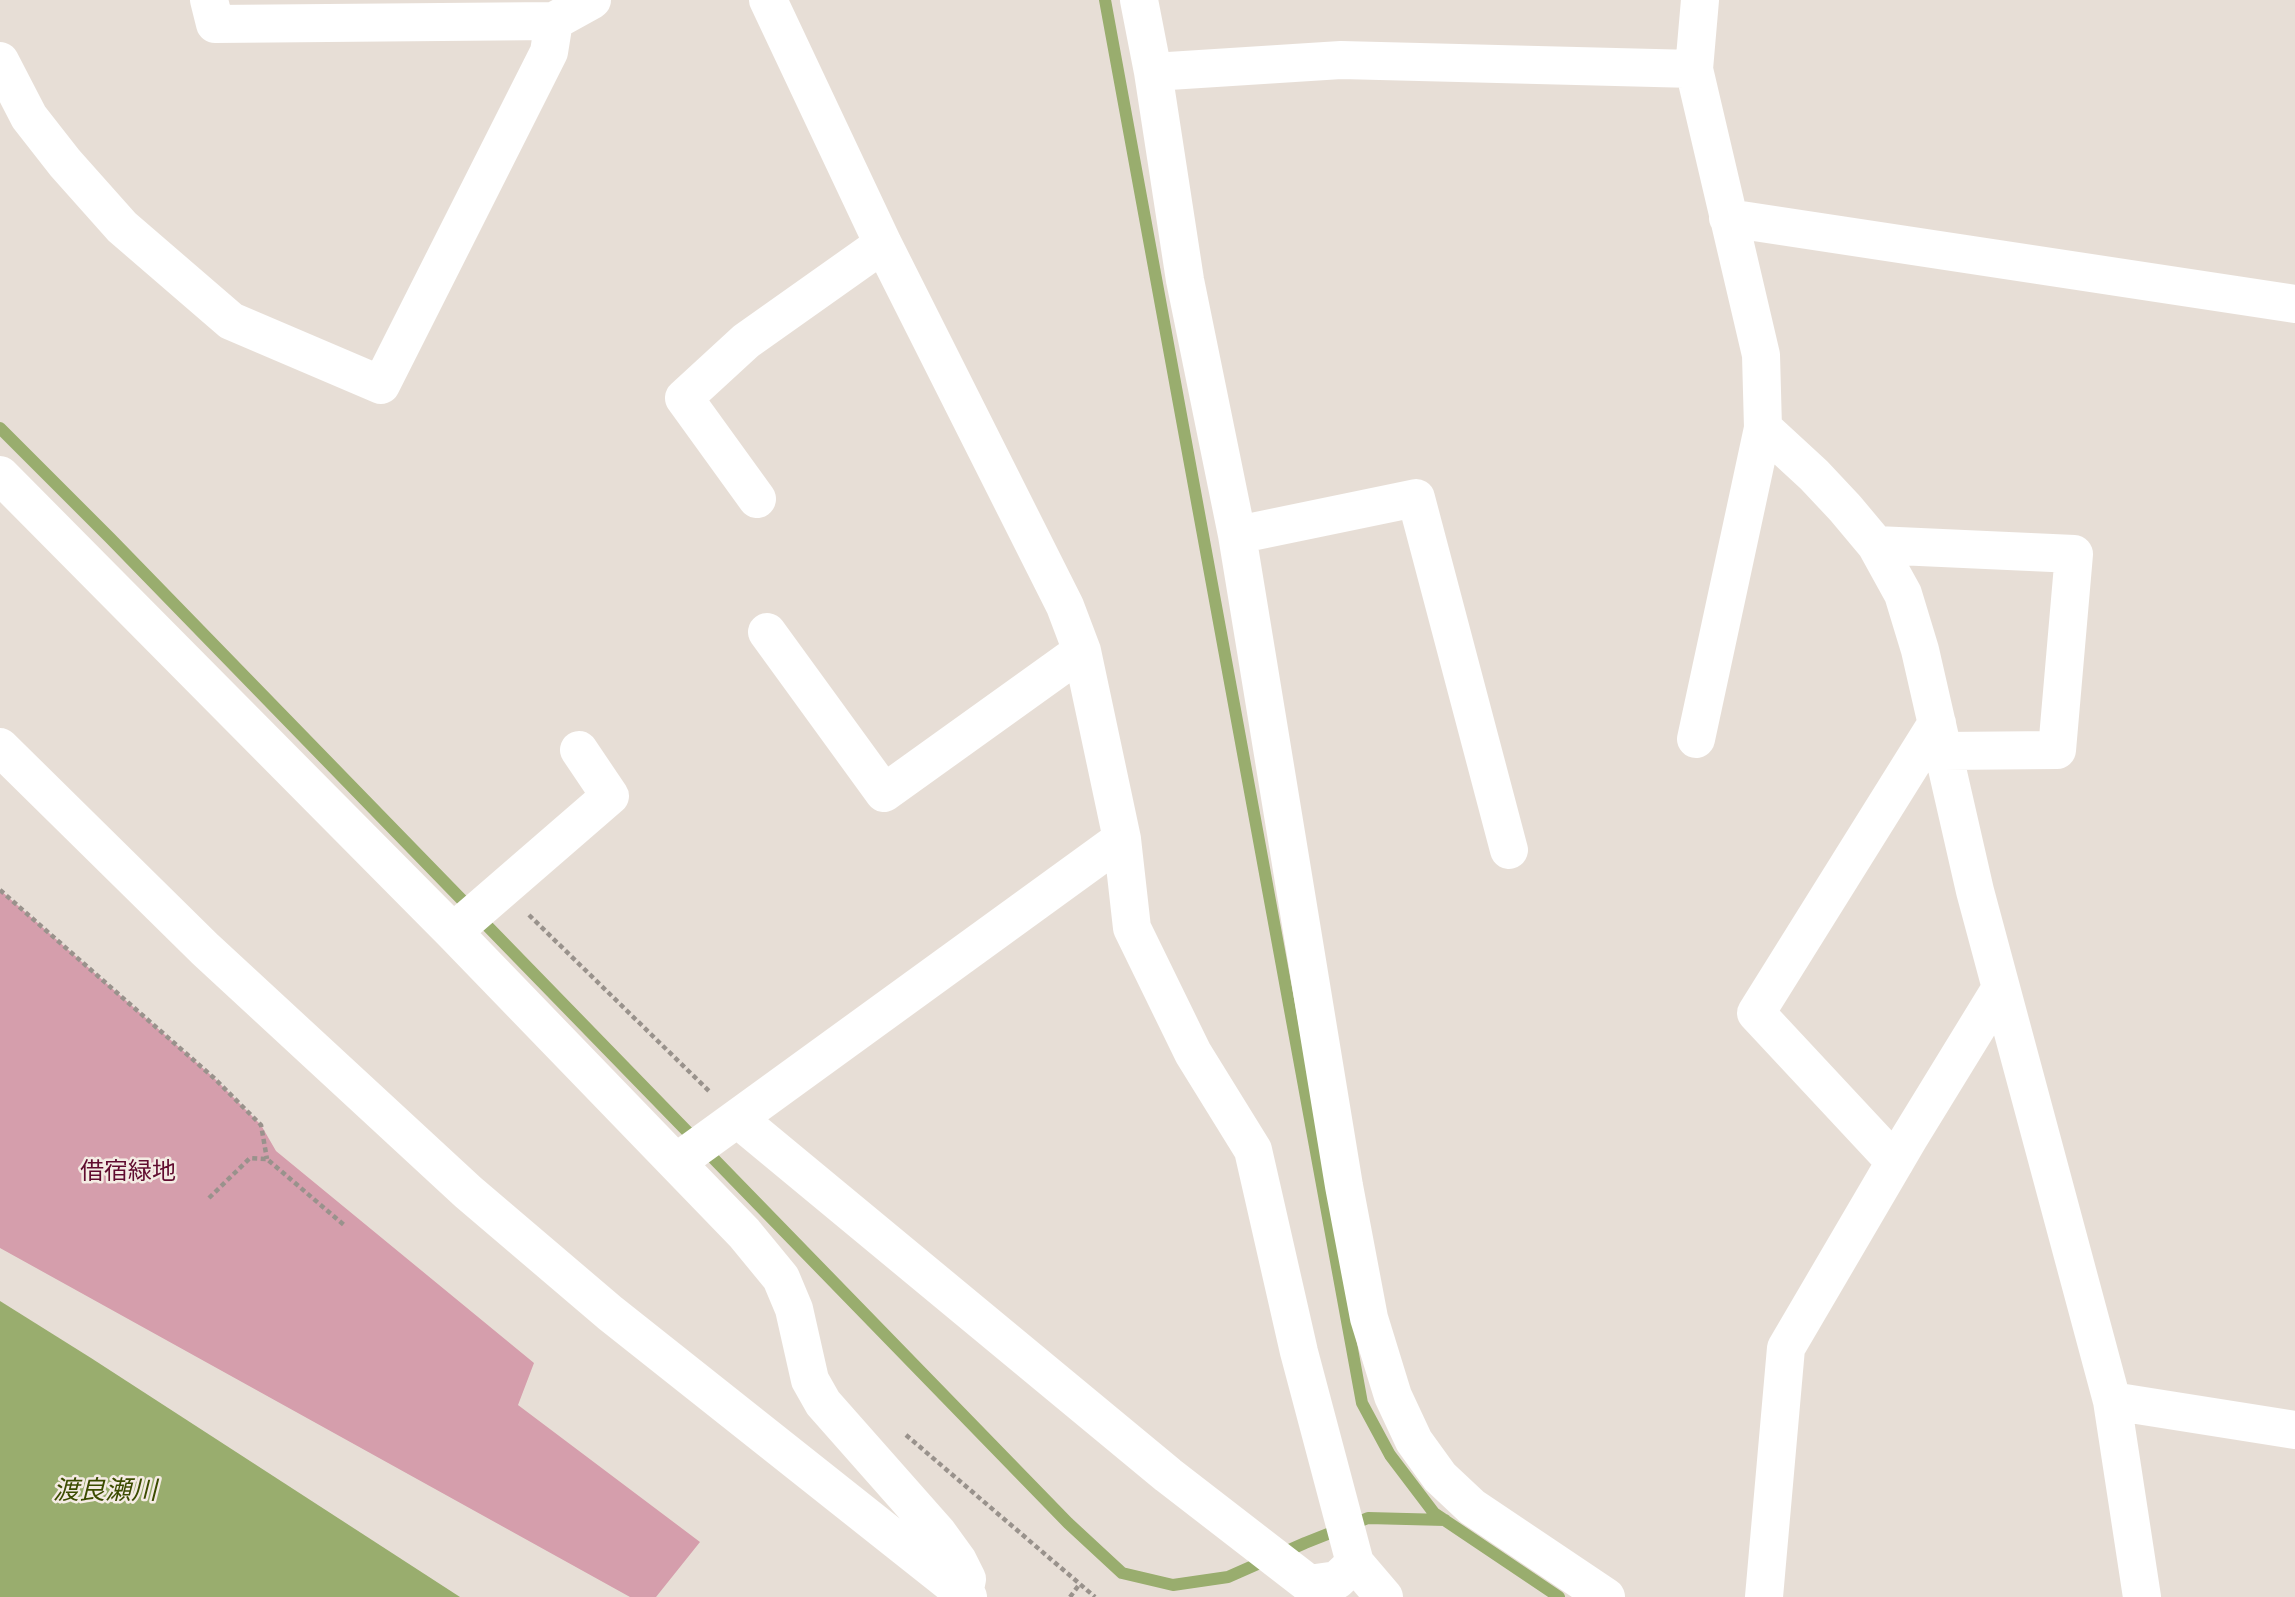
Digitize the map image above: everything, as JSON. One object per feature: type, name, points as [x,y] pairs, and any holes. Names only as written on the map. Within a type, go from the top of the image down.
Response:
[{"type":"street","points":[[212,12],[554,21],[592,0]]},
{"type":"street","points":[[768,0],[883,244],[1065,606],[1082,651],[1122,839],[1132,928],[1193,1053],[1253,1150],[1299,1352],[1354,1563],[1384,1597]]},
{"type":"street","points":[[1139,0],[1153,72],[1185,280],[1237,535],[1369,1318],[1393,1396],[1414,1441],[1440,1477],[1472,1507],[1606,1597]]},
{"type":"street","points":[[1696,739],[1763,428],[1761,355],[1694,69],[1700,0]]},
{"type":"street","points":[[0,61],[29,117],[65,163],[122,227],[231,321],[381,385],[549,52],[554,21]]},
{"type":"street","points":[[1153,72],[1341,60],[1694,69]]},
{"type":"street","points":[[1728,218],[2295,304]]},
{"type":"street","points":[[757,499],[684,398],[746,341],[883,244]]},
{"type":"street","points":[[1763,428],[1814,475],[1876,545],[1903,594],[1920,650],[1975,891],[2112,1401],[2142,1597]]},
{"type":"street","points":[[0,475],[453,932],[744,1233],[781,1278],[794,1309],[810,1380],[823,1403],[937,1532],[967,1579],[966,1596]]},
{"type":"street","points":[[1237,535],[1416,498],[1509,850]]},
{"type":"street","points":[[1876,545],[2074,554],[2057,750],[1940,737]]},
{"type":"street","points":[[767,632],[884,793],[1082,651]]},
{"type":"street","points":[[1895,1162],[1756,1013],[1940,737]]},
{"type":"street","points":[[0,747],[205,949],[468,1192],[610,1313],[966,1596]]},
{"type":"street","points":[[453,932],[610,796],[579,750]]},
{"type":"street","points":[[677,1162],[1122,839]]},
{"type":"street","points":[[1764,1597],[1786,1348],[2001,988]]},
{"type":"street","points":[[738,1119],[1168,1475],[1309,1584],[1337,1580],[1354,1563]]},
{"type":"street","points":[[2112,1401],[2295,1430]]},
{"type":"path","points":[[0,890],[215,1078],[261,1125],[267,1159]]},
{"type":"path","points":[[503,890],[738,1119]]},
{"type":"path","points":[[209,1198],[250,1158],[267,1159],[344,1225]]},
{"type":"path","points":[[896,1426],[1095,1597]]},
{"type":"path","points":[[1070,1597],[1079,1585]]},
{"type":"green space","name":"借宿緑地","points":[[0,890],[214,1078],[261,1125],[276,1151],[534,1363],[518,1405],[700,1542],[656,1597],[630,1597],[0,1248]]},
{"type":"water","name":"渡良瀬川","points":[[0,1301],[91,1358],[460,1597],[0,1597]]},
{"type":"waterway","points":[[1105,0],[1362,1403],[1390,1455],[1434,1513],[1559,1597]]},
{"type":"waterway","points":[[0,428],[1068,1523],[1122,1573],[1173,1585],[1228,1577],[1368,1518],[1445,1520]]}]
